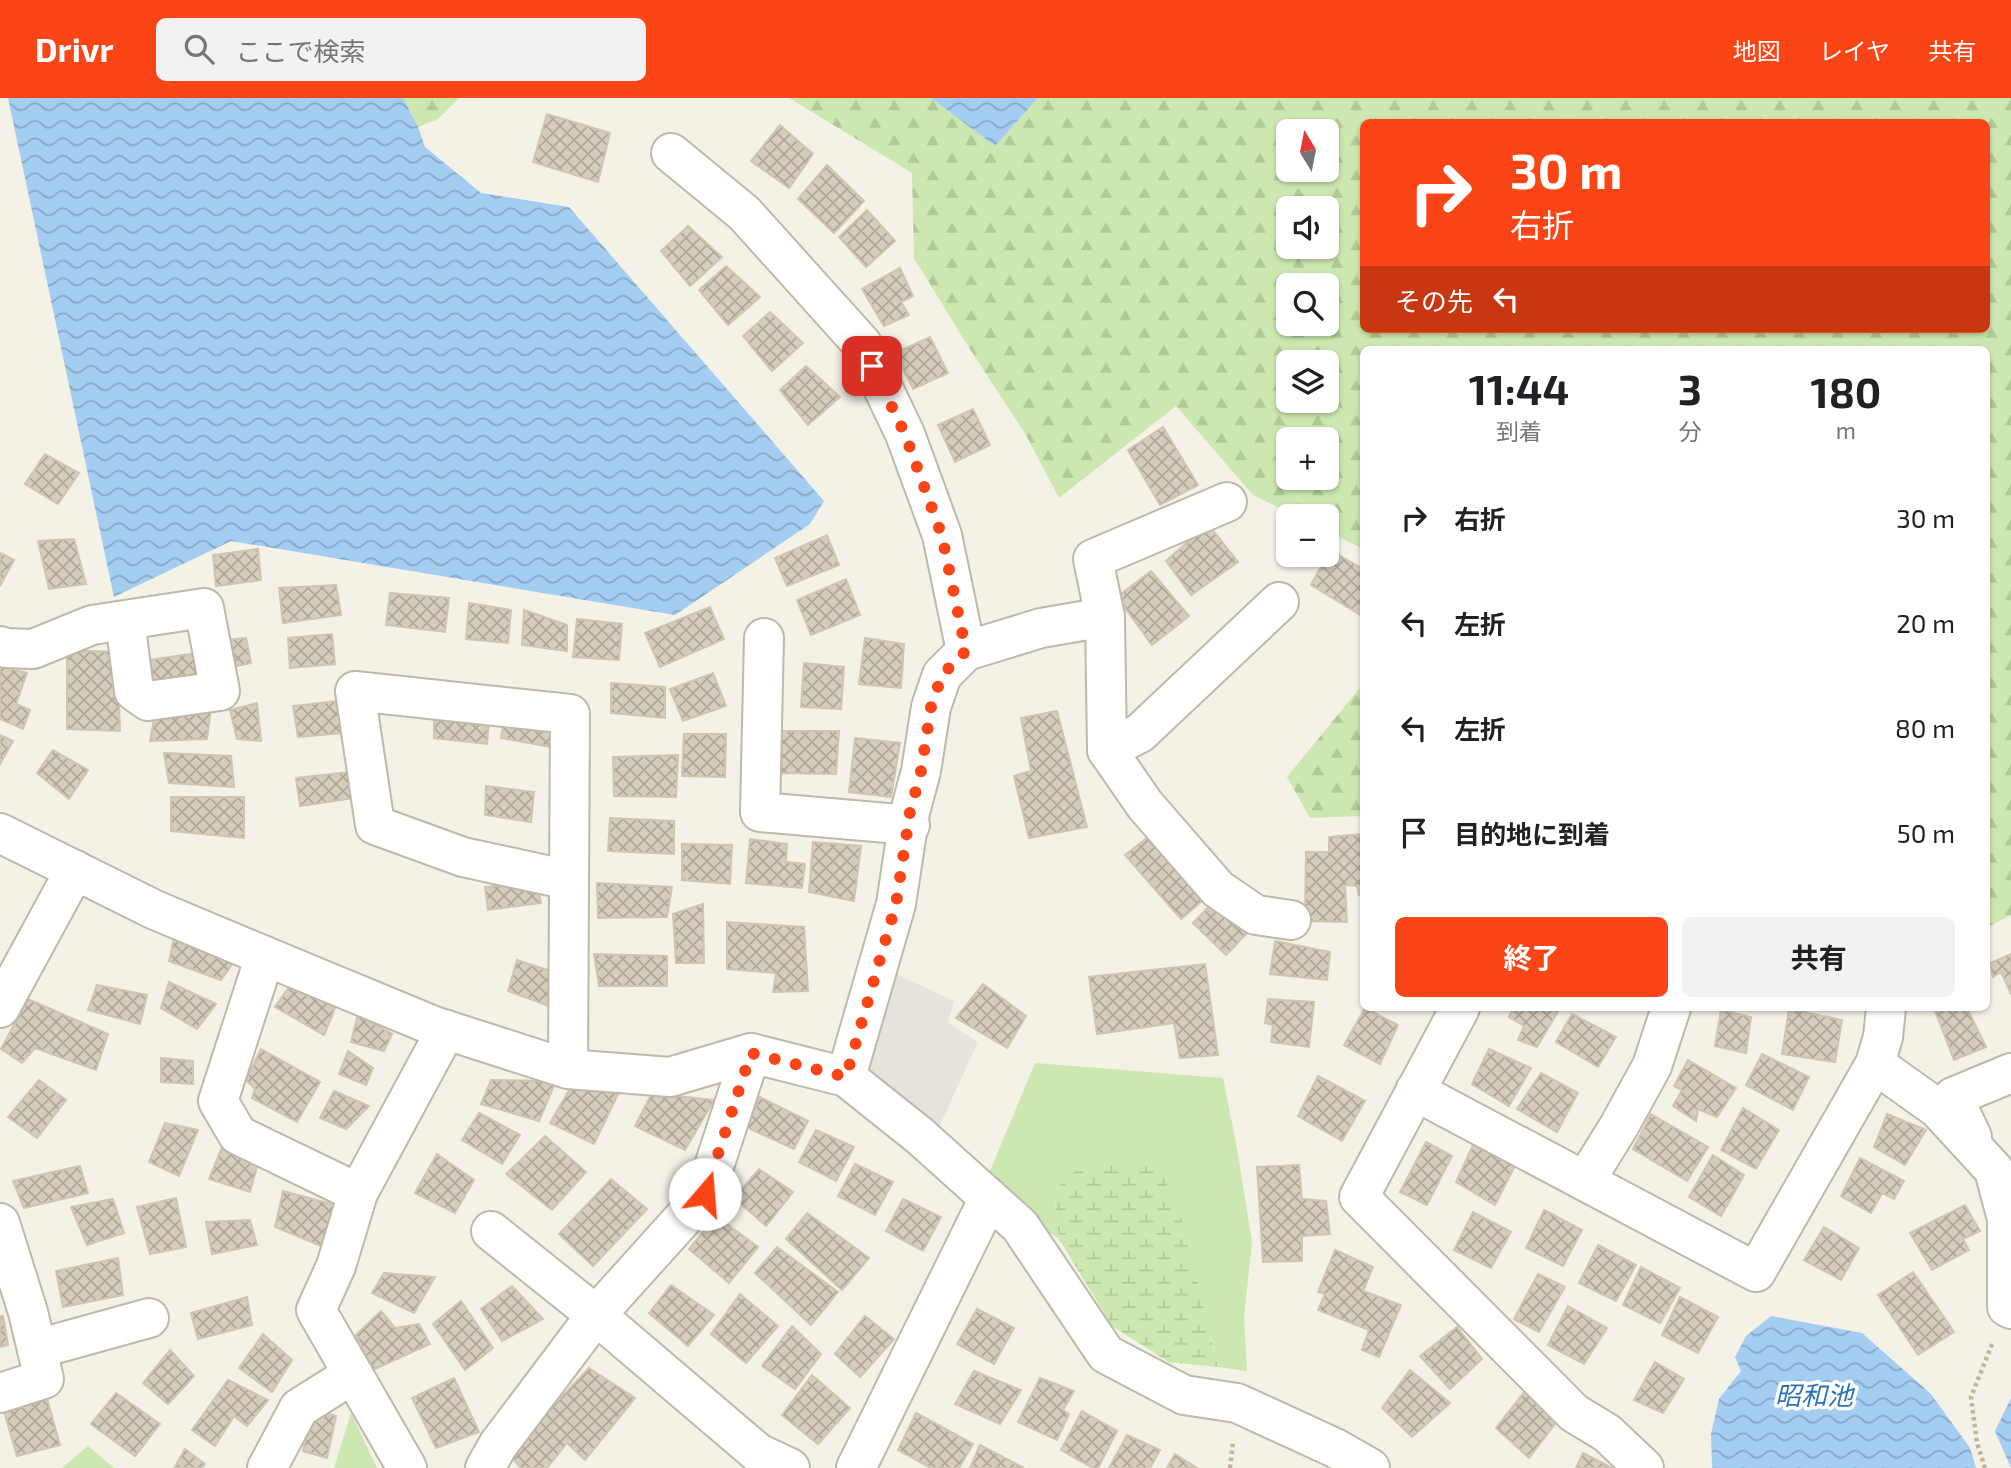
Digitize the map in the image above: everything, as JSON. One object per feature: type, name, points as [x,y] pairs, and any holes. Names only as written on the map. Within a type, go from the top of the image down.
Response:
[{"type":"street","points":[[671,153],[744,214],[862,344],[905,434],[942,536],[966,651]]},
{"type":"street","points":[[1227,502],[1093,559],[1105,617],[1107,750],[1145,806],[1218,889],[1256,915],[1290,920]]},
{"type":"street","points":[[1107,750],[1140,733],[1279,602]]},
{"type":"street","points":[[846,1077],[896,904],[910,812],[921,771],[931,707],[942,675],[966,651],[1041,628],[1105,617]]},
{"type":"street","points":[[0,646],[33,649],[92,625],[125,620]]},
{"type":"street","points":[[764,638],[760,812],[909,825]]},
{"type":"street","points":[[568,1069],[570,714],[355,691],[375,825],[463,857],[569,880]]},
{"type":"street","points":[[0,833],[155,910],[265,956],[446,1030],[568,1069],[670,1077],[751,1053],[846,1077],[920,1136],[1020,1226],[1107,1354],[1184,1395],[1237,1403],[1335,1448],[1370,1468]]},
{"type":"street","points":[[0,1008],[75,870]]},
{"type":"street","points":[[265,956],[218,1101],[239,1135],[358,1193]]},
{"type":"street","points":[[1458,1011],[1359,1197],[1574,1413],[1607,1433],[1644,1468]]},
{"type":"street","points":[[1585,1181],[1652,1066],[1670,1011]]},
{"type":"street","points":[[1415,1091],[1756,1272],[1875,1064],[1883,1037],[1886,1011]]},
{"type":"street","points":[[407,1468],[316,1310],[336,1266],[358,1193],[446,1030]]},
{"type":"street","points":[[485,1468],[498,1445],[596,1315],[705,1194],[751,1053]]},
{"type":"street","points":[[1875,1064],[1938,1110],[1994,1170],[2007,1219],[2009,1308]]},
{"type":"street","points":[[1981,1155],[1953,1097],[2011,1073]]},
{"type":"street","points":[[856,1468],[989,1198]]},
{"type":"street","points":[[0,1223],[29,1312],[44,1379],[0,1393]]},
{"type":"street","points":[[491,1231],[596,1315],[758,1453],[781,1466]]},
{"type":"street","points":[[37,1349],[149,1318]]},
{"type":"street","points":[[267,1468],[299,1408],[353,1374]]},
{"type":"path","points":[[1985,1468],[1977,1443],[1971,1397],[2009,1308]]},
{"type":"shaded area","points":[[896,974],[954,1001],[948,1023],[978,1042],[936,1133],[856,1072]]},
{"type":"green space","points":[[403,98],[459,98],[438,119],[418,127]]},
{"type":"green space","points":[[789,98],[931,98],[995,146],[1038,98],[2011,98],[2011,915],[1990,926],[1990,346],[1360,346],[1360,548],[1339,537],[1339,504],[1276,504],[1276,506],[1253,495],[1176,406],[1059,498],[1026,435],[914,258],[912,173]]},
{"type":"green space","points":[[1360,688],[1360,816],[1310,818],[1287,777]]},
{"type":"green space","points":[[1035,1063],[1223,1078],[1252,1242],[1244,1317],[1247,1371],[1218,1367],[1185,1228],[1055,1200],[1059,1239],[1046,1230],[990,1171]]},
{"type":"green space","points":[[1135,1161],[1163,1175],[1185,1228],[1218,1367],[1169,1362],[1112,1326],[1059,1239],[1055,1200],[1062,1179],[1091,1163]]},
{"type":"green space","points":[[351,1413],[377,1468],[334,1468]]},
{"type":"green space","points":[[88,1446],[114,1468],[62,1468]]},
{"type":"water","points":[[8,98],[403,98],[425,147],[481,193],[569,207],[824,501],[810,524],[675,615],[231,541],[114,597]]},
{"type":"water","points":[[931,98],[1038,98],[995,146]]},
{"type":"water","name":"昭和池","points":[[1771,1316],[1862,1333],[1931,1394],[1970,1448],[1976,1468],[1712,1468],[1711,1434],[1719,1399],[1741,1371],[1735,1357],[1746,1336]]},
{"type":"water","points":[[2011,1398],[2011,1468],[1995,1431]]},
{"type":"building","points":[[547,114],[610,133],[598,182],[533,162]]},
{"type":"building","points":[[780,125],[813,154],[789,188],[751,161]]},
{"type":"building","points":[[827,165],[864,201],[834,233],[798,199]]},
{"type":"building","points":[[867,210],[895,241],[866,267],[839,237]]},
{"type":"building","points":[[688,226],[722,257],[690,286],[661,251]]},
{"type":"building","points":[[726,266],[760,297],[728,325],[699,290]]},
{"type":"building","points":[[900,268],[913,296],[901,302],[909,315],[884,326],[862,289]]},
{"type":"building","points":[[770,312],[803,343],[772,371],[743,336]]},
{"type":"building","points":[[930,337],[948,373],[913,389],[895,353]]},
{"type":"building","points":[[806,366],[840,397],[808,425],[780,390]]},
{"type":"building","points":[[973,409],[990,445],[955,462],[938,425]]},
{"type":"building","points":[[1163,427],[1198,485],[1160,505],[1128,450]]},
{"type":"building","points":[[45,454],[79,473],[58,504],[25,484]]},
{"type":"building","points":[[1208,524],[1238,562],[1191,595],[1166,561]]},
{"type":"building","points":[[827,535],[839,565],[787,586],[775,558]]},
{"type":"building","points":[[74,539],[86,584],[49,589],[38,541]]},
{"type":"building","points":[[258,549],[261,580],[216,586],[213,555]]},
{"type":"building","points":[[0,553],[14,560],[0,586]]},
{"type":"building","points":[[1339,555],[1360,567],[1360,615],[1311,585],[1321,567],[1339,567]]},
{"type":"building","points":[[1151,571],[1189,616],[1152,645],[1117,597]]},
{"type":"building","points":[[846,579],[860,615],[811,635],[797,600]]},
{"type":"building","points":[[336,585],[341,615],[283,623],[279,588]]},
{"type":"building","points":[[390,593],[449,598],[445,632],[386,625]]},
{"type":"building","points":[[469,603],[511,610],[508,643],[466,639]]},
{"type":"building","points":[[710,607],[724,639],[660,667],[645,633]]},
{"type":"building","points":[[524,610],[567,625],[567,651],[522,645]]},
{"type":"building","points":[[577,619],[622,624],[619,660],[573,657]]},
{"type":"building","points":[[332,634],[335,664],[290,668],[288,638]]},
{"type":"building","points":[[246,638],[251,663],[228,668],[225,640]]},
{"type":"building","points":[[865,638],[904,644],[901,688],[859,684]]},
{"type":"building","points":[[67,650],[117,652],[120,731],[67,729]]},
{"type":"building","points":[[198,653],[202,681],[151,685],[148,660]]},
{"type":"building","points":[[804,663],[844,667],[841,709],[801,707]]},
{"type":"building","points":[[0,666],[27,673],[16,704],[30,710],[23,729],[0,719]]},
{"type":"building","points":[[713,673],[726,706],[683,721],[670,689]]},
{"type":"building","points":[[611,683],[665,687],[665,718],[611,713]]},
{"type":"building","points":[[336,701],[343,733],[298,737],[293,706]]},
{"type":"building","points":[[257,703],[261,741],[237,739],[230,710]]},
{"type":"building","points":[[211,709],[207,739],[150,741],[155,714]]},
{"type":"building","points":[[1057,711],[1087,827],[1029,838],[1014,776],[1031,771],[1021,718]]},
{"type":"building","points":[[434,712],[489,720],[487,744],[434,738]]},
{"type":"building","points":[[505,717],[555,722],[551,747],[501,738]]},
{"type":"building","points":[[778,731],[839,731],[836,774],[779,773]]},
{"type":"building","points":[[684,734],[726,734],[725,777],[682,776]]},
{"type":"building","points":[[0,735],[13,741],[0,764]]},
{"type":"building","points":[[855,738],[900,743],[891,797],[849,792]]},
{"type":"building","points":[[53,750],[88,770],[69,799],[37,773]]},
{"type":"building","points":[[164,753],[231,756],[234,787],[169,783]]},
{"type":"building","points":[[678,755],[676,797],[614,796],[613,757]]},
{"type":"building","points":[[359,771],[361,797],[300,806],[296,778]]},
{"type":"building","points":[[486,786],[534,792],[531,822],[485,815]]},
{"type":"building","points":[[171,797],[244,797],[244,838],[171,831]]},
{"type":"building","points":[[610,818],[674,821],[674,854],[608,851]]},
{"type":"building","points":[[1156,831],[1210,894],[1181,919],[1125,855]]},
{"type":"building","points":[[1360,834],[1360,895],[1357,886],[1345,885],[1347,922],[1305,921],[1306,852],[1329,852],[1329,837]]},
{"type":"building","points":[[750,839],[787,844],[786,862],[805,864],[802,888],[746,883]]},
{"type":"building","points":[[813,842],[861,846],[854,901],[809,892]]},
{"type":"building","points":[[682,844],[732,845],[730,884],[682,880]]},
{"type":"building","points":[[536,883],[541,903],[488,910],[485,887]]},
{"type":"building","points":[[597,883],[672,887],[667,917],[598,918]]},
{"type":"building","points":[[1215,900],[1249,931],[1226,955],[1193,923]]},
{"type":"building","points":[[703,904],[704,963],[676,963],[673,914]]},
{"type":"building","points":[[727,922],[804,927],[808,991],[773,992],[776,973],[727,969]]},
{"type":"building","points":[[174,938],[237,957],[221,980],[169,961]]},
{"type":"building","points":[[1275,941],[1330,952],[1327,980],[1270,974]]},
{"type":"building","points":[[594,954],[667,956],[667,986],[599,986]]},
{"type":"building","points":[[2011,954],[2011,994],[2001,972],[1993,977],[1990,963]]},
{"type":"building","points":[[517,960],[562,975],[554,1008],[508,991]]},
{"type":"building","points":[[1205,964],[1218,1055],[1180,1058],[1174,1023],[1097,1034],[1089,977]]},
{"type":"building","points":[[169,982],[216,1004],[197,1029],[161,1008]]},
{"type":"building","points":[[983,984],[1026,1016],[1007,1048],[956,1018]]},
{"type":"building","points":[[97,985],[147,995],[140,1024],[88,1010]]},
{"type":"building","points":[[289,987],[336,1006],[324,1035],[275,1007]]},
{"type":"building","points":[[28,999],[108,1034],[96,1070],[35,1048],[22,1063],[1,1049]]},
{"type":"building","points":[[1268,999],[1314,1002],[1309,1047],[1271,1042],[1273,1025],[1265,1023]]},
{"type":"building","points":[[1363,1011],[1371,1011],[1398,1025],[1380,1064],[1344,1045]]},
{"type":"building","points":[[1512,1011],[1558,1011],[1537,1047],[1518,1040],[1524,1026],[1509,1017]]},
{"type":"building","points":[[1721,1011],[1751,1017],[1746,1053],[1715,1046]]},
{"type":"building","points":[[1789,1011],[1842,1020],[1835,1062],[1782,1054]]},
{"type":"building","points":[[1935,1011],[1968,1011],[1986,1047],[1954,1060]]},
{"type":"building","points":[[358,1014],[392,1034],[384,1051],[351,1042]]},
{"type":"building","points":[[1572,1014],[1616,1037],[1598,1067],[1556,1042]]},
{"type":"building","points":[[261,1049],[320,1082],[297,1122],[252,1098],[255,1089],[246,1080]]},
{"type":"building","points":[[1489,1049],[1531,1068],[1509,1106],[1472,1084]]},
{"type":"building","points":[[348,1051],[373,1068],[366,1085],[339,1074]]},
{"type":"building","points":[[1762,1054],[1809,1077],[1793,1110],[1746,1085]]},
{"type":"building","points":[[161,1058],[193,1061],[193,1084],[161,1082]]},
{"type":"building","points":[[1688,1060],[1736,1088],[1717,1117],[1698,1109],[1696,1121],[1673,1106],[1682,1090],[1674,1086]]},
{"type":"building","points":[[1541,1073],[1578,1093],[1557,1132],[1517,1109]]},
{"type":"building","points":[[1318,1076],[1365,1101],[1342,1141],[1298,1116]]},
{"type":"building","points":[[39,1080],[66,1100],[37,1138],[8,1117]]},
{"type":"building","points":[[491,1080],[556,1081],[539,1121],[481,1104]]},
{"type":"building","points":[[575,1080],[620,1090],[594,1144],[550,1123]]},
{"type":"building","points":[[334,1091],[369,1106],[346,1129],[320,1118]]},
{"type":"building","points":[[652,1093],[714,1100],[685,1150],[635,1126]]},
{"type":"building","points":[[760,1097],[808,1121],[794,1149],[746,1127]]},
{"type":"building","points":[[1743,1108],[1779,1130],[1756,1169],[1721,1150]]},
{"type":"building","points":[[479,1113],[520,1135],[502,1164],[462,1140]]},
{"type":"building","points":[[1651,1114],[1708,1147],[1687,1181],[1633,1149]]},
{"type":"building","points":[[1887,1114],[1926,1130],[1905,1165],[1874,1147]]},
{"type":"building","points":[[165,1123],[198,1130],[179,1176],[149,1162]]},
{"type":"building","points":[[816,1130],[854,1147],[836,1181],[799,1162]]},
{"type":"building","points":[[545,1136],[586,1172],[552,1210],[506,1174]]},
{"type":"building","points":[[1426,1142],[1452,1156],[1427,1205],[1400,1192]]},
{"type":"building","points":[[223,1145],[260,1156],[250,1192],[209,1179]]},
{"type":"building","points":[[1473,1145],[1515,1166],[1495,1205],[1456,1182]]},
{"type":"building","points":[[437,1154],[474,1180],[455,1213],[415,1193]]},
{"type":"building","points":[[1713,1155],[1744,1175],[1721,1216],[1689,1197]]},
{"type":"building","points":[[1860,1158],[1904,1181],[1894,1199],[1882,1193],[1871,1213],[1841,1196]]},
{"type":"building","points":[[855,1164],[893,1182],[875,1215],[838,1196]]},
{"type":"building","points":[[1299,1165],[1302,1199],[1326,1201],[1330,1234],[1302,1236],[1302,1261],[1263,1262],[1257,1167]]},
{"type":"building","points":[[80,1166],[88,1193],[24,1208],[13,1181]]},
{"type":"building","points":[[759,1169],[793,1192],[766,1226],[734,1198]]},
{"type":"building","points":[[611,1179],[647,1209],[593,1266],[559,1234]]},
{"type":"building","points":[[283,1191],[335,1205],[323,1247],[275,1227]]},
{"type":"building","points":[[176,1198],[186,1247],[150,1254],[137,1207]]},
{"type":"building","points":[[113,1199],[124,1233],[87,1245],[71,1207]]},
{"type":"building","points":[[903,1199],[941,1217],[923,1251],[886,1231]]},
{"type":"building","points":[[1965,1205],[1980,1231],[1963,1239],[1969,1250],[1932,1270],[1910,1233]]},
{"type":"building","points":[[1544,1210],[1582,1230],[1563,1266],[1526,1248]]},
{"type":"building","points":[[1473,1212],[1511,1232],[1491,1268],[1454,1250]]},
{"type":"building","points":[[807,1213],[869,1258],[842,1290],[786,1239]]},
{"type":"building","points":[[716,1216],[758,1247],[729,1283],[689,1249]]},
{"type":"building","points":[[250,1220],[257,1245],[212,1254],[206,1222]]},
{"type":"building","points":[[1824,1227],[1859,1248],[1841,1280],[1804,1260]]},
{"type":"building","points":[[1598,1245],[1636,1265],[1616,1301],[1579,1283]]},
{"type":"building","points":[[777,1247],[838,1292],[811,1325],[755,1273]]},
{"type":"building","points":[[1335,1250],[1373,1267],[1363,1291],[1401,1305],[1379,1357],[1362,1350],[1369,1330],[1318,1310],[1325,1294],[1318,1292]]},
{"type":"building","points":[[118,1258],[123,1295],[63,1307],[56,1271]]},
{"type":"building","points":[[1641,1267],[1680,1288],[1660,1323],[1623,1305]]},
{"type":"building","points":[[1913,1272],[1954,1332],[1918,1355],[1878,1295]]},
{"type":"building","points":[[384,1273],[435,1277],[414,1313],[372,1293]]},
{"type":"building","points":[[1538,1274],[1565,1287],[1539,1332],[1514,1319]]},
{"type":"building","points":[[671,1285],[714,1315],[688,1346],[649,1313]]},
{"type":"building","points":[[512,1286],[543,1319],[502,1341],[481,1309]]},
{"type":"building","points":[[740,1294],[778,1326],[746,1363],[711,1334]]},
{"type":"building","points":[[247,1297],[252,1325],[198,1339],[191,1313]]},
{"type":"building","points":[[1680,1297],[1718,1317],[1698,1353],[1662,1335]]},
{"type":"building","points":[[461,1301],[493,1348],[465,1370],[433,1324]]},
{"type":"building","points":[[1568,1306],[1607,1328],[1584,1364],[1548,1345]]},
{"type":"building","points":[[977,1309],[1014,1328],[994,1364],[957,1344]]},
{"type":"building","points":[[381,1311],[395,1328],[419,1324],[430,1344],[373,1370],[356,1335]]},
{"type":"building","points":[[0,1316],[3,1316],[8,1345],[0,1347]]},
{"type":"building","points":[[865,1316],[894,1339],[860,1377],[835,1354]]},
{"type":"building","points":[[792,1326],[821,1354],[795,1389],[762,1366]]},
{"type":"building","points":[[1457,1327],[1482,1359],[1450,1389],[1420,1356]]},
{"type":"building","points":[[263,1334],[292,1360],[272,1392],[239,1368]]},
{"type":"building","points":[[170,1350],[194,1376],[168,1404],[143,1383]]},
{"type":"building","points":[[1655,1362],[1684,1379],[1663,1413],[1634,1400]]},
{"type":"building","points":[[589,1368],[635,1398],[585,1460],[567,1443],[547,1468],[521,1468],[508,1453]]},
{"type":"building","points":[[1410,1370],[1450,1403],[1412,1437],[1382,1408]]},
{"type":"building","points":[[974,1371],[1021,1390],[1000,1424],[955,1404]]},
{"type":"building","points":[[812,1375],[850,1408],[818,1444],[782,1415]]},
{"type":"building","points":[[454,1378],[479,1432],[436,1448],[412,1398]]},
{"type":"building","points":[[1040,1378],[1074,1391],[1063,1410],[1069,1414],[1057,1440],[1018,1422]]},
{"type":"building","points":[[228,1380],[268,1400],[247,1426],[234,1416],[215,1446],[192,1430]]},
{"type":"building","points":[[1526,1390],[1561,1416],[1529,1458],[1496,1428]]},
{"type":"building","points":[[116,1393],[160,1424],[135,1456],[91,1424]]},
{"type":"building","points":[[46,1395],[60,1445],[17,1456],[3,1408]]},
{"type":"building","points":[[312,1410],[336,1416],[327,1458],[303,1451]]},
{"type":"building","points":[[1082,1411],[1117,1431],[1098,1468],[1093,1468],[1061,1450]]},
{"type":"building","points":[[916,1413],[973,1444],[959,1468],[931,1468],[898,1450]]},
{"type":"building","points":[[1127,1435],[1160,1450],[1150,1468],[1109,1468]]},
{"type":"building","points":[[980,1445],[1024,1468],[970,1468]]},
{"type":"building","points":[[185,1449],[205,1464],[202,1468],[174,1468]]},
{"type":"building","points":[[1583,1453],[1612,1468],[1576,1468]]},
{"type":"building","points":[[1175,1454],[1197,1468],[1167,1468]]},
{"type":"route","points":[[705,1194],[751,1053],[846,1077],[896,904],[910,812],[921,771],[931,707],[942,675],[966,651],[942,536],[905,434],[872,366]]}]
